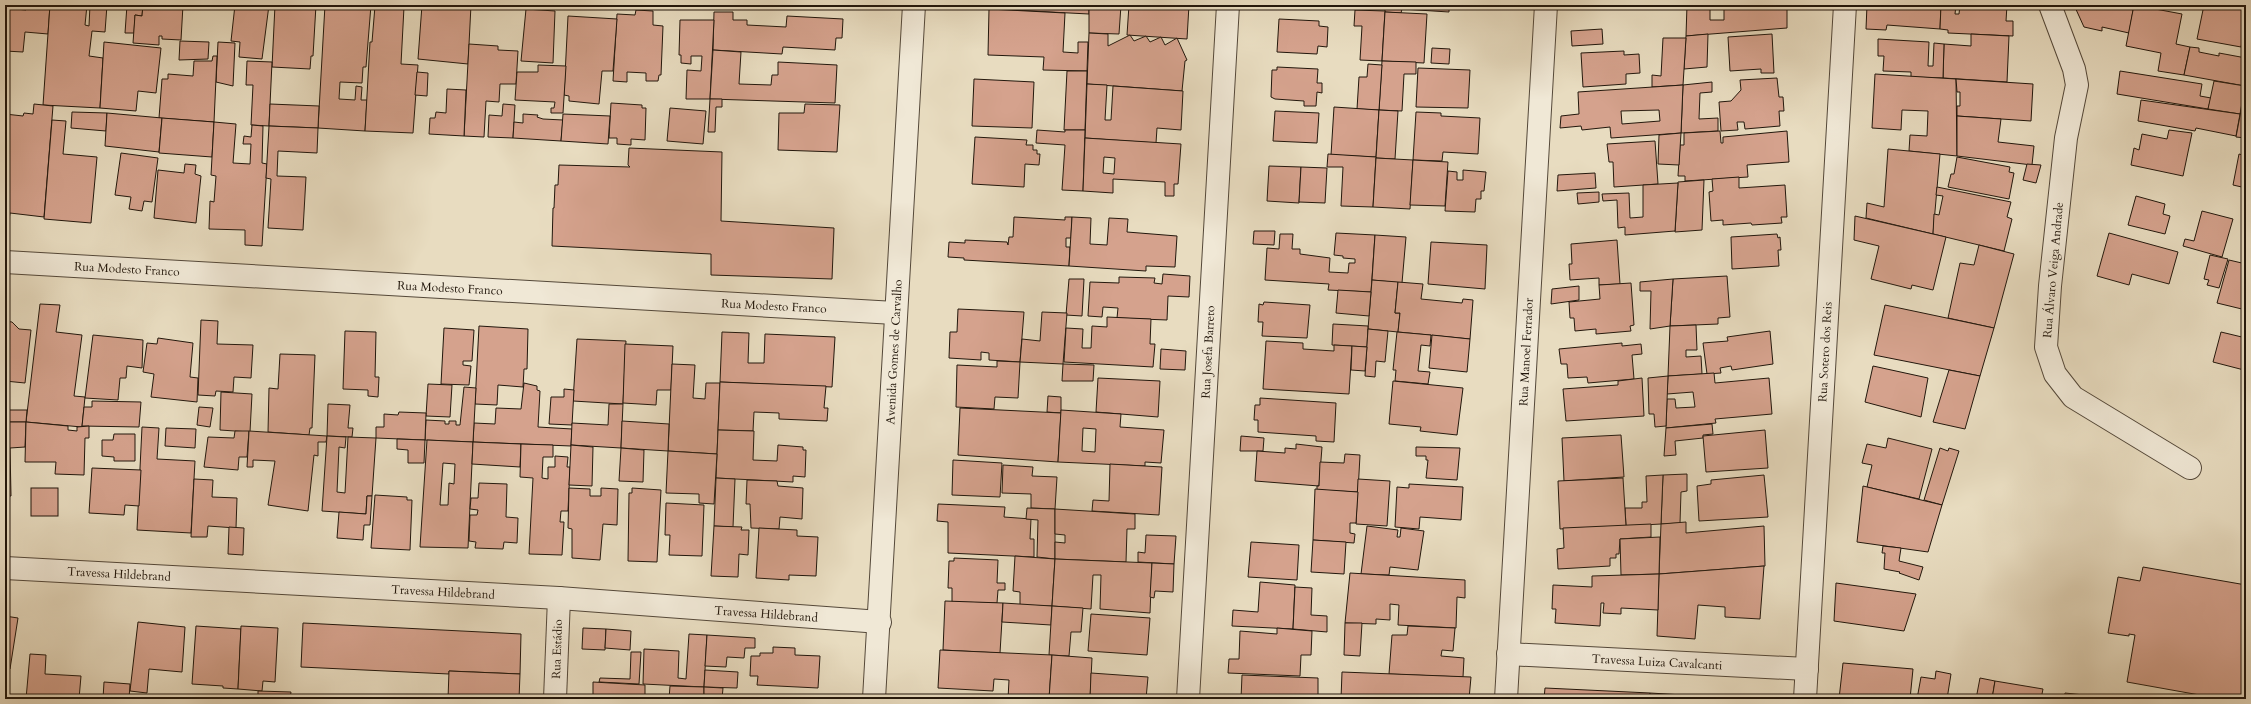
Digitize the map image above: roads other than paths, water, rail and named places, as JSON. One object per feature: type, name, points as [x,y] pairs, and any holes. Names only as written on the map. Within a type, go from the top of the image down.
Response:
[{"type":"street","name":"Avenida Gomes de Carvalho","points":[[874,699],[880,622],[895,314],[914,5]]},
{"type":"street","name":"Rua Josefa Barreto","points":[[1188,699],[1228,5]]},
{"type":"street","name":"Rua Manoel Ferrador","points":[[1506,699],[1546,5]]},
{"type":"street","name":"Rua Sotero dos Reis","points":[[1805,699],[1845,5]]},
{"type":"street","name":"Rua Álvaro Veiga Andrade","points":[[2050,5],[2074,69],[2077,85],[2066,138],[2050,286],[2046,347],[2055,374],[2073,397],[2190,468]]},
{"type":"street","name":"Rua Modesto Franco","points":[[5,262],[895,314]]},
{"type":"street","name":"Travessa Hildebrand","points":[[5,568],[559,598],[880,622]]},
{"type":"street","name":"Rua Estádio","points":[[555,699],[559,598]]},
{"type":"street","name":"Travessa Luiza Cavalcanti","points":[[1508,654],[1807,669]]}]
